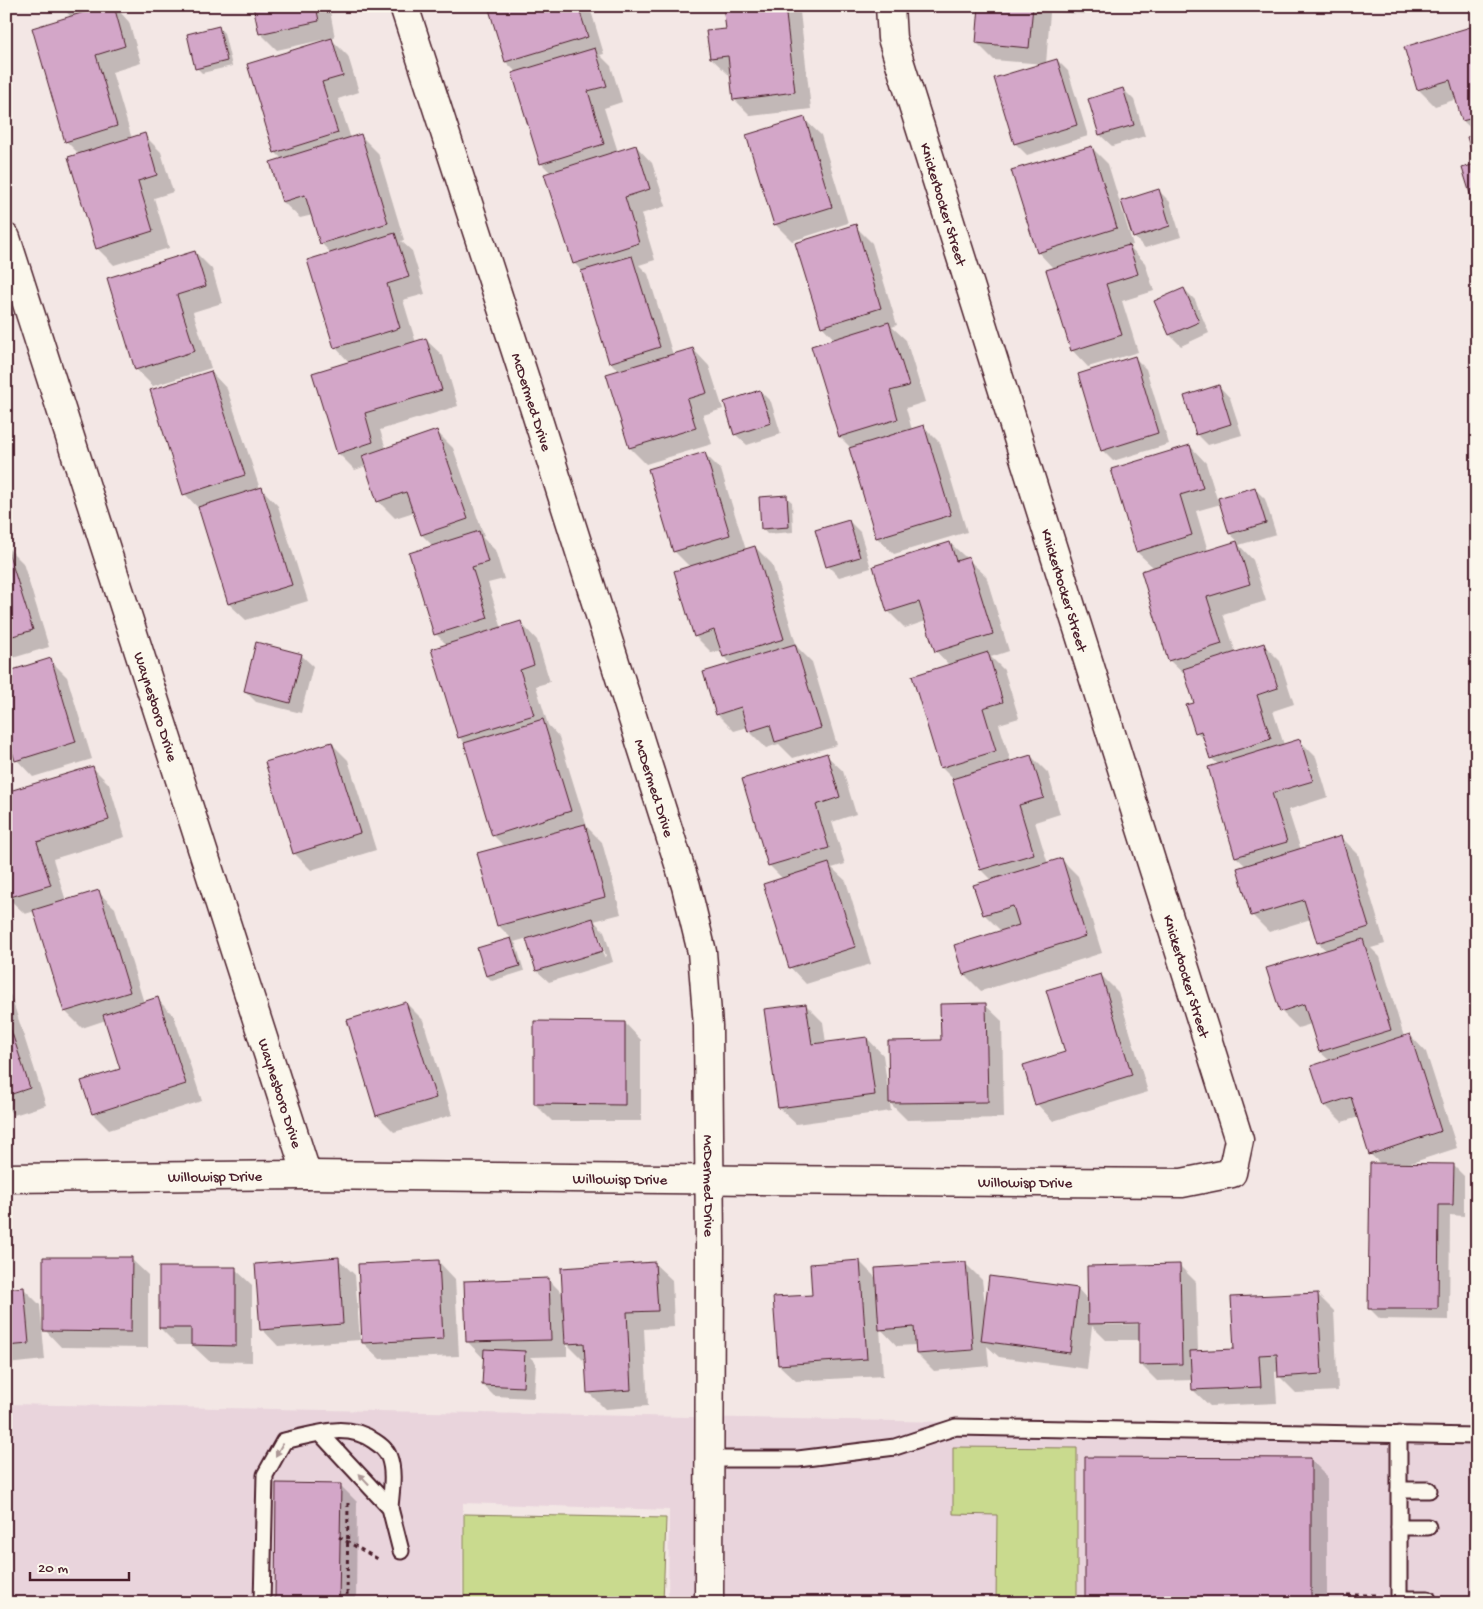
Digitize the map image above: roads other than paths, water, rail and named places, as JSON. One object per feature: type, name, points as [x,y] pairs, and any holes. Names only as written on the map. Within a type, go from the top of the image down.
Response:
[{"type":"street","name":"McDermed Drive","points":[[404,6],[531,397],[686,886],[702,952],[708,1026],[710,1180],[709,1603]]},
{"type":"street","name":"Knickerbocker Street","points":[[890,6],[892,38],[1239,1140],[1232,1173]]},
{"type":"street","name":"Waynesboro Drive","points":[[6,238],[307,1175]]},
{"type":"street","name":"Willowisp Drive","points":[[6,1178],[307,1175],[1182,1183],[1232,1173]]},
{"type":"lane","points":[[710,1459],[798,1459],[895,1447],[956,1427],[1477,1436]]},
{"type":"lane","points":[[262,1603],[265,1475],[284,1441],[335,1430],[354,1431],[383,1447],[389,1457],[392,1471],[390,1508],[401,1552]]},
{"type":"lane","points":[[321,1434],[390,1508]]},
{"type":"lane","points":[[1399,1434],[1399,1601],[1428,1600]]},
{"type":"lane","points":[[1399,1490],[1429,1490]]},
{"type":"lane","points":[[1399,1527],[1428,1527]]}]
